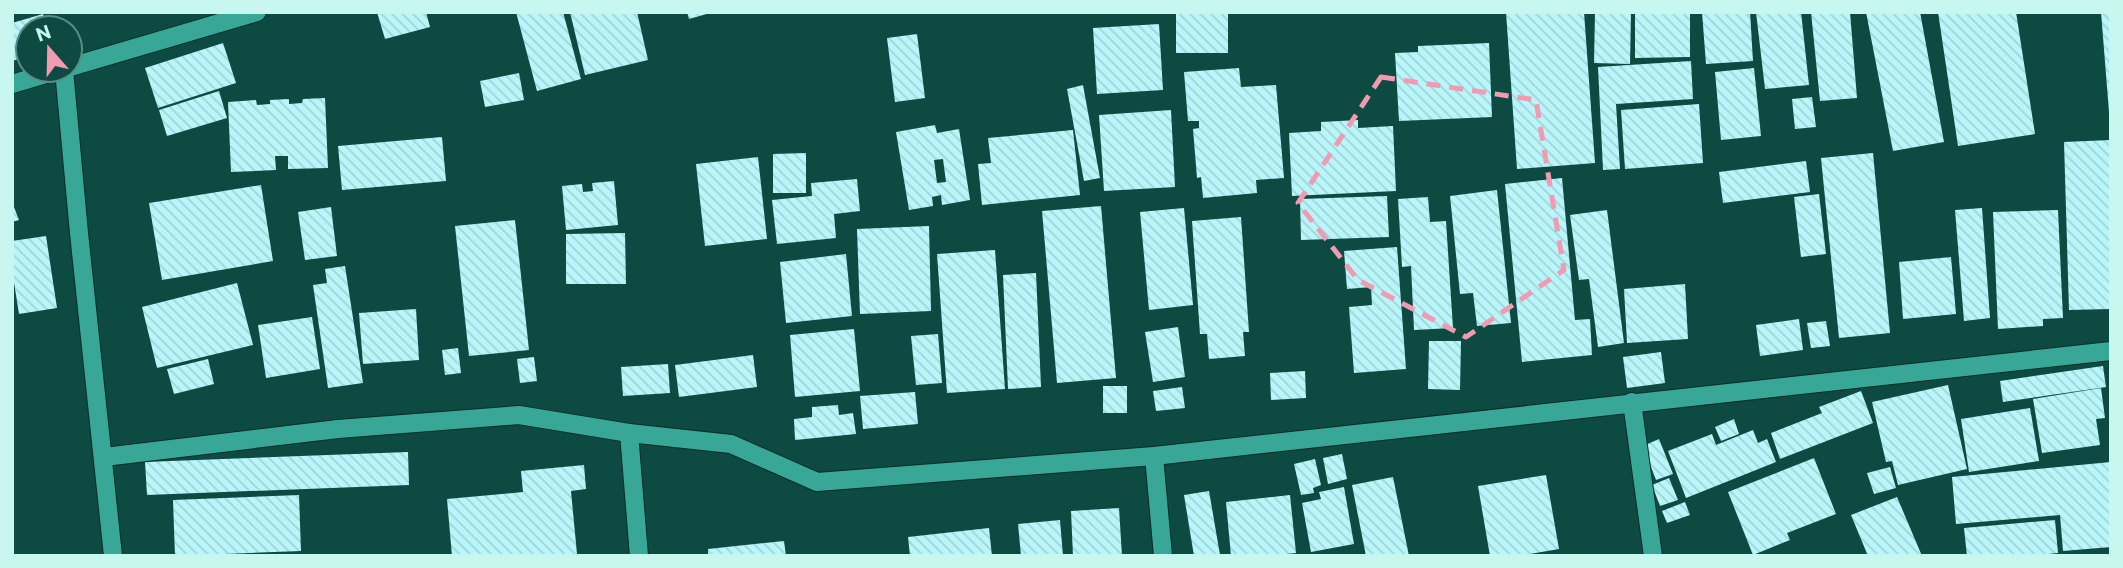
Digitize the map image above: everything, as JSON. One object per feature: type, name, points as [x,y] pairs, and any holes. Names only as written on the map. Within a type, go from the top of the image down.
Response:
[{"type":"street","points":[[84,63],[257,12]]},
{"type":"street","points":[[65,84],[113,556]]},
{"type":"street","points":[[104,457],[338,429],[519,415],[629,433],[731,443],[817,482],[1154,456],[2111,351]]},
{"type":"street","points":[[1632,402],[1653,556]]},
{"type":"street","points":[[629,433],[639,556]]},
{"type":"street","points":[[1154,456],[1163,556]]},
{"type":"highlighted area","points":[[1381,77],[1536,100],[1564,270],[1466,337],[1358,280],[1298,203]]},
{"type":"building","points":[[377,12],[426,12],[430,27],[385,39]]},
{"type":"building","points":[[516,12],[563,12],[581,79],[537,91]]},
{"type":"building","points":[[570,12],[637,12],[648,60],[585,75]]},
{"type":"building","points":[[687,12],[710,12],[710,13],[689,19]]},
{"type":"building","points":[[1176,12],[1228,12],[1228,53],[1176,53]]},
{"type":"building","points":[[1506,12],[1584,12],[1595,163],[1517,169]]},
{"type":"building","points":[[1595,12],[1631,12],[1630,64],[1594,63]]},
{"type":"building","points":[[1635,12],[1690,12],[1690,57],[1635,58]]},
{"type":"building","points":[[1702,12],[1750,12],[1753,61],[1706,64]]},
{"type":"building","points":[[1756,12],[1801,12],[1809,85],[1765,89]]},
{"type":"building","points":[[1811,12],[1850,12],[1857,98],[1820,101]]},
{"type":"building","points":[[1866,12],[1920,12],[1944,142],[1893,151]]},
{"type":"building","points":[[1938,12],[2016,12],[2035,134],[1958,146]]},
{"type":"building","points":[[2101,12],[2111,12],[2111,112],[2109,112]]},
{"type":"building","points":[[14,22],[12,61],[12,23]]},
{"type":"building","points":[[1159,24],[1163,90],[1097,94],[1093,28]]},
{"type":"building","points":[[917,34],[925,98],[895,102],[887,38]]},
{"type":"building","points":[[223,43],[236,83],[158,108],[145,68]]},
{"type":"building","points":[[1489,43],[1492,117],[1399,121],[1395,53],[1418,52],[1418,46]]},
{"type":"building","points":[[1691,61],[1693,99],[1616,104],[1620,169],[1603,170],[1598,67]]},
{"type":"building","points":[[1239,68],[1241,87],[1276,85],[1284,178],[1256,180],[1257,193],[1203,198],[1201,177],[1197,178],[1193,129],[1199,128],[1199,121],[1188,121],[1184,72]]},
{"type":"building","points":[[1754,68],[1761,136],[1721,140],[1715,72]]},
{"type":"building","points":[[519,73],[524,100],[485,107],[480,81]]},
{"type":"building","points":[[1083,85],[1100,178],[1084,181],[1067,89]]},
{"type":"building","points":[[219,91],[227,118],[167,136],[159,110]]},
{"type":"building","points":[[1812,97],[1816,127],[1795,129],[1792,99]]},
{"type":"building","points":[[325,98],[328,168],[288,169],[288,156],[275,156],[276,170],[231,172],[228,102],[256,100],[257,105],[270,104],[270,100],[289,99],[289,104],[302,103],[303,99]]},
{"type":"building","points":[[1699,104],[1703,163],[1625,169],[1621,110]]},
{"type":"building","points":[[1171,110],[1175,187],[1104,191],[1099,115]]},
{"type":"building","points":[[1358,120],[1358,128],[1393,126],[1396,191],[1292,196],[1289,133],[1321,131],[1321,122]]},
{"type":"building","points":[[935,125],[937,133],[959,129],[970,200],[942,205],[941,195],[932,197],[933,206],[909,210],[896,132]],"holes":[[[943,159],[946,182],[937,183],[934,160]]]},
{"type":"building","points":[[1073,130],[1080,195],[982,205],[978,164],[991,163],[988,138]]},
{"type":"building","points":[[442,137],[446,181],[342,190],[338,146]]},
{"type":"building","points":[[2111,140],[2111,309],[2069,310],[2064,142]]},
{"type":"building","points":[[806,153],[806,193],[773,193],[773,154]]},
{"type":"building","points":[[1873,153],[1890,333],[1839,338],[1821,158]]},
{"type":"building","points":[[758,157],[767,239],[705,246],[696,164]]},
{"type":"building","points":[[1806,161],[1810,192],[1723,203],[1719,172]]},
{"type":"building","points":[[1562,178],[1575,320],[1590,319],[1592,355],[1522,362],[1505,184]]},
{"type":"building","points":[[857,179],[860,211],[834,214],[836,238],[777,244],[772,200],[812,196],[811,183]]},
{"type":"building","points":[[614,181],[618,225],[566,230],[562,186],[582,184],[583,192],[593,191],[592,183]]},
{"type":"building","points":[[261,185],[273,261],[162,280],[149,203]]},
{"type":"building","points":[[1497,190],[1511,323],[1477,326],[1473,293],[1460,294],[1450,196]]},
{"type":"building","points":[[1819,194],[1826,254],[1801,257],[1794,197]]},
{"type":"building","points":[[1387,196],[1389,237],[1301,240],[1300,199]]},
{"type":"building","points":[[1428,197],[1430,222],[1446,221],[1453,328],[1414,330],[1411,266],[1402,267],[1398,199]]},
{"type":"building","points":[[12,202],[19,220],[12,222]]},
{"type":"building","points":[[1101,206],[1116,378],[1057,383],[1042,211]]},
{"type":"building","points":[[331,207],[337,256],[305,260],[298,212]]},
{"type":"building","points":[[1184,208],[1193,305],[1149,310],[1140,212]]},
{"type":"building","points":[[1982,208],[1990,318],[1964,321],[1955,210]]},
{"type":"building","points":[[1607,210],[1624,343],[1598,347],[1589,279],[1579,280],[1570,215]]},
{"type":"building","points":[[2058,210],[2063,318],[2043,319],[2043,326],[1998,329],[1993,212]]},
{"type":"building","points":[[1241,217],[1249,332],[1243,332],[1245,356],[1209,359],[1207,334],[1200,334],[1192,221]]},
{"type":"building","points":[[515,220],[529,350],[469,356],[455,226]]},
{"type":"building","points":[[929,226],[931,311],[860,314],[857,229]]},
{"type":"building","points":[[625,233],[626,284],[566,284],[566,234]]},
{"type":"building","points":[[46,236],[57,308],[19,314],[12,270],[12,241]]},
{"type":"building","points":[[1397,247],[1406,369],[1354,373],[1349,307],[1372,305],[1371,287],[1347,289],[1344,251]]},
{"type":"building","points":[[995,250],[1005,389],[947,393],[937,254]]},
{"type":"building","points":[[846,254],[852,316],[786,323],[780,262]]},
{"type":"building","points":[[1951,257],[1956,314],[1903,319],[1899,262]]},
{"type":"building","points":[[345,266],[363,383],[328,388],[313,285],[327,283],[325,269]]},
{"type":"building","points":[[1036,273],[1041,387],[1008,389],[1003,275]]},
{"type":"building","points":[[237,283],[253,345],[157,368],[142,307]]},
{"type":"building","points":[[1685,284],[1688,339],[1627,343],[1624,289]]},
{"type":"building","points":[[416,309],[419,360],[363,364],[359,313]]},
{"type":"building","points":[[312,317],[320,369],[266,378],[258,325]]},
{"type":"building","points":[[1799,319],[1803,350],[1760,356],[1756,325]]},
{"type":"building","points":[[1826,321],[1830,346],[1811,348],[1807,323]]},
{"type":"building","points":[[1178,327],[1185,377],[1153,382],[1145,332]]},
{"type":"building","points":[[854,329],[860,391],[795,397],[790,335]]},
{"type":"building","points":[[938,334],[942,383],[916,385],[911,336]]},
{"type":"building","points":[[1429,341],[1461,341],[1460,390],[1428,389]]},
{"type":"building","points":[[458,348],[461,373],[445,375],[442,350]]},
{"type":"building","points":[[1661,352],[1665,383],[1627,388],[1623,357]]},
{"type":"building","points":[[753,355],[757,387],[679,397],[675,365]]},
{"type":"building","points":[[534,357],[537,381],[520,383],[517,359]]},
{"type":"building","points":[[208,359],[214,384],[174,394],[167,369]]},
{"type":"building","points":[[668,364],[670,393],[623,396],[621,367]]},
{"type":"building","points":[[2103,366],[2106,387],[2003,402],[2000,381]]},
{"type":"building","points":[[1305,371],[1306,398],[1271,400],[1270,373]]},
{"type":"building","points":[[1948,385],[1967,469],[1898,485],[1892,461],[1886,462],[1872,402]]},
{"type":"building","points":[[1103,386],[1127,386],[1127,413],[1103,413]]},
{"type":"building","points":[[1182,387],[1185,408],[1156,411],[1153,391]]},
{"type":"building","points":[[2101,388],[2105,418],[2096,419],[2100,445],[2042,453],[2033,399]]},
{"type":"building","points":[[1861,391],[1873,423],[1780,459],[1771,433],[1822,413],[1819,407]]},
{"type":"building","points":[[915,392],[918,424],[863,429],[860,396]]},
{"type":"building","points":[[838,405],[839,415],[853,413],[856,434],[795,440],[794,419],[812,417],[812,407]]},
{"type":"building","points":[[2030,408],[2039,461],[1969,472],[1961,419]]},
{"type":"building","points":[[1734,419],[1739,434],[1721,441],[1715,427]]},
{"type":"building","points":[[1753,430],[1758,443],[1767,439],[1776,462],[1686,498],[1668,451],[1712,434],[1716,445]]},
{"type":"building","points":[[1659,439],[1673,474],[1656,480],[1643,446]]},
{"type":"building","points":[[408,452],[409,485],[147,495],[145,462]]},
{"type":"building","points":[[1342,454],[1347,479],[1328,484],[1323,458]]},
{"type":"building","points":[[1814,458],[1836,514],[1787,533],[1790,540],[1753,555],[1728,492]]},
{"type":"building","points":[[1315,459],[1321,485],[1313,488],[1314,493],[1301,495],[1294,464]]},
{"type":"building","points":[[2111,462],[2111,547],[2063,551],[2060,515],[1956,524],[1952,477]]},
{"type":"building","points":[[584,465],[586,489],[571,491],[577,554],[452,556],[447,499],[523,492],[521,471]]},
{"type":"building","points":[[1890,467],[1896,488],[1874,494],[1867,473]]},
{"type":"building","points":[[1546,475],[1559,549],[1518,556],[1490,556],[1478,486]]},
{"type":"building","points":[[1393,477],[1409,556],[1366,556],[1352,485]]},
{"type":"building","points":[[1669,478],[1678,500],[1660,506],[1652,485]]},
{"type":"building","points":[[1344,487],[1354,544],[1311,552],[1302,503],[1321,499],[1319,492]]},
{"type":"building","points":[[1209,491],[1220,555],[1194,556],[1184,495]]},
{"type":"building","points":[[299,495],[301,551],[175,556],[173,500]]},
{"type":"building","points":[[1290,495],[1296,553],[1231,556],[1226,502]]},
{"type":"building","points":[[1897,497],[1922,556],[1868,556],[1851,515]]},
{"type":"building","points":[[1685,502],[1690,515],[1667,523],[1662,511]]},
{"type":"building","points":[[1119,508],[1122,556],[1073,556],[1071,511]]},
{"type":"building","points":[[1060,520],[1063,556],[1021,556],[1018,524]]},
{"type":"building","points":[[2055,520],[2058,553],[1967,556],[1964,528]]},
{"type":"building","points":[[989,528],[992,556],[910,556],[908,537]]},
{"type":"building","points":[[784,541],[786,556],[708,556],[708,549]]}]
